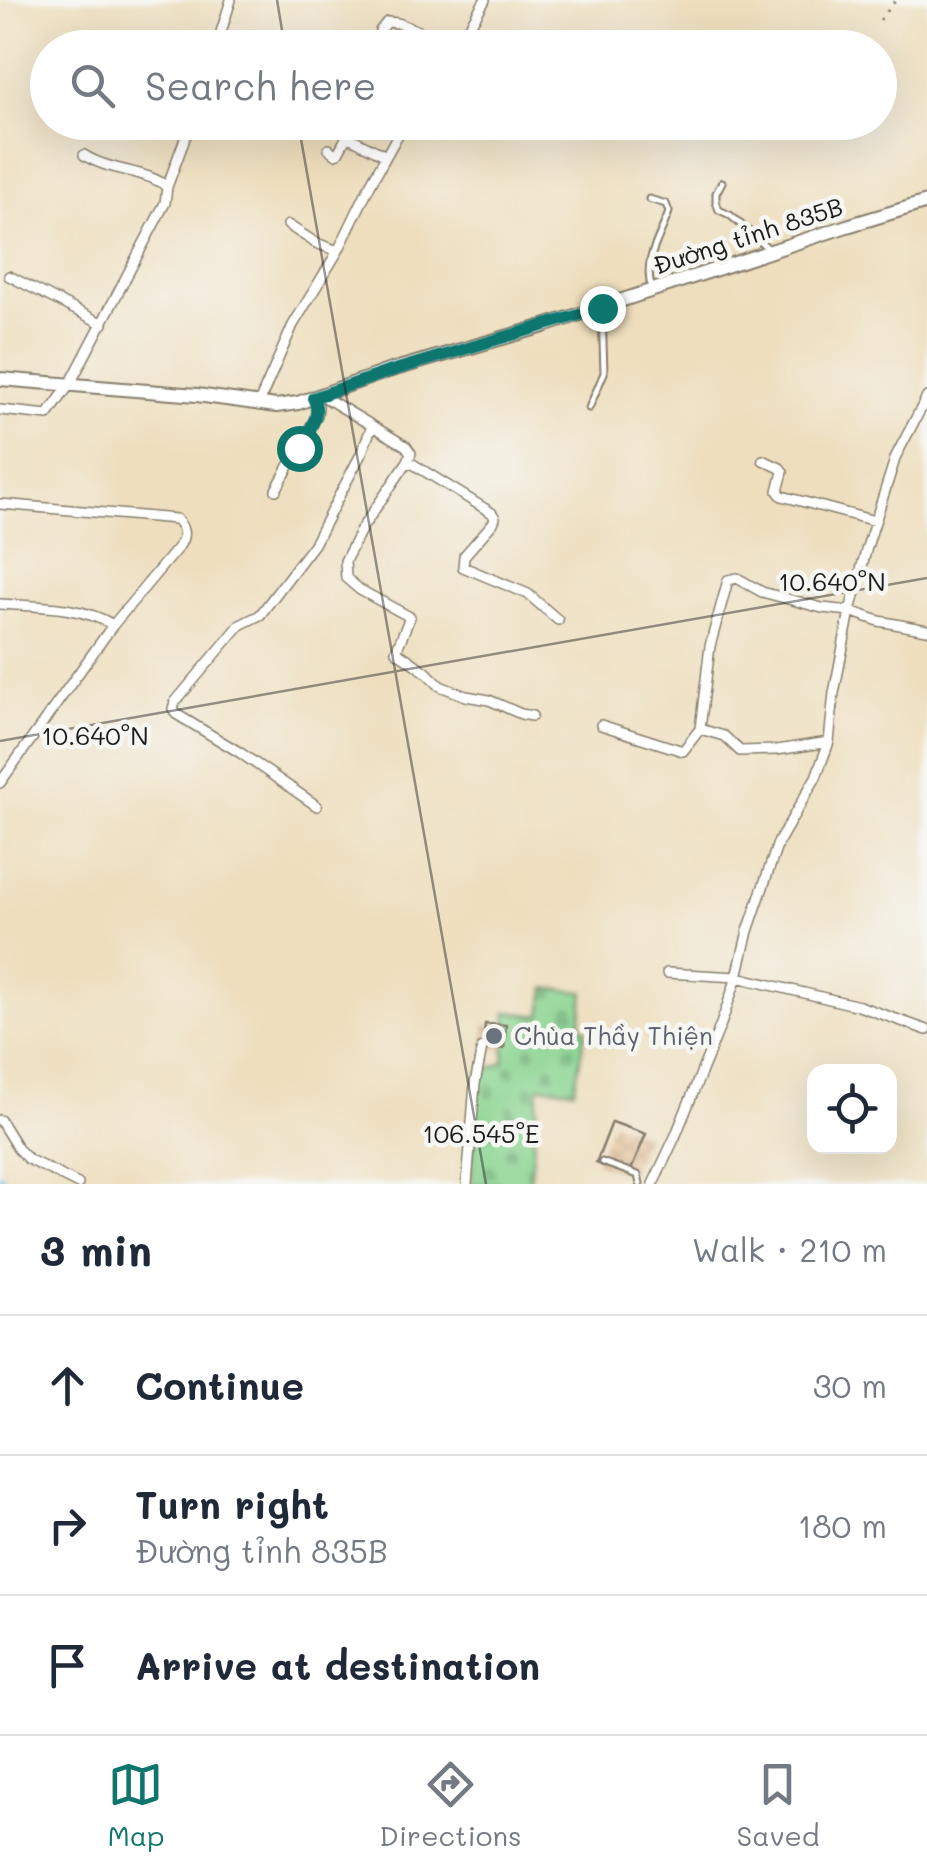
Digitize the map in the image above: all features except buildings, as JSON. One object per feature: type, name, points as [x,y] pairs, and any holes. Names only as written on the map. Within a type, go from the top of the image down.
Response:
[{"type":"main road","name":"Đường tỉnh 835B","points":[[0,380],[197,395],[276,406],[602,308],[927,202]]},
{"type":"street","points":[[222,30],[231,0]]},
{"type":"street","points":[[467,30],[486,0]]},
{"type":"street","points":[[381,30],[387,22],[415,30]]},
{"type":"street","points":[[0,410],[48,414],[70,384],[164,203],[186,140]]},
{"type":"street","points":[[329,149],[338,153],[345,140]]},
{"type":"street","points":[[355,140],[386,156]]},
{"type":"street","points":[[258,405],[292,325],[338,251],[394,140]]},
{"type":"street","points":[[84,155],[99,165],[156,178],[167,187]]},
{"type":"street","points":[[288,225],[316,243],[338,251]]},
{"type":"street","points":[[9,276],[103,324]]},
{"type":"street","points":[[317,396],[406,446],[410,453],[345,561],[346,578],[410,617],[396,651],[440,686],[532,716]]},
{"type":"street","points":[[276,490],[317,415],[317,396]]},
{"type":"street","points":[[652,1184],[722,1024],[778,842],[816,777],[830,742],[834,693],[850,611],[875,521],[896,456],[927,397]]},
{"type":"street","points":[[317,806],[173,709],[240,625],[260,615],[314,544],[362,454],[372,426]]},
{"type":"street","points":[[762,460],[783,472],[778,490],[782,496],[875,521]]},
{"type":"street","points":[[408,461],[495,518],[464,556],[463,566],[528,594],[558,620]]},
{"type":"street","points":[[0,504],[176,519],[182,525],[184,538],[113,625],[0,784]]},
{"type":"street","points":[[602,725],[683,751],[700,728],[710,646],[728,580],[737,578],[762,592],[822,608],[927,630]]},
{"type":"street","points":[[0,604],[82,611],[96,614],[113,625]]},
{"type":"street","points":[[700,728],[724,736],[740,751],[830,742]]},
{"type":"street","points":[[667,973],[736,977],[859,1006],[927,1030]]},
{"type":"street","points":[[467,1184],[475,1084],[482,1048]]},
{"type":"street","points":[[0,1120],[28,1158],[78,1184]]},
{"type":"lane","points":[[722,182],[716,193],[719,210],[773,252]]},
{"type":"lane","points":[[649,199],[666,204],[670,212],[650,256],[647,275],[652,292]]},
{"type":"lane","points":[[589,408],[604,373],[602,308]]},
{"type":"lane","points":[[602,1162],[638,1175],[640,1184]]},
{"type":"path","points":[[880,20],[896,0]]},
{"type":"green space","points":[[546,988],[584,992],[580,1026],[586,1029],[574,1090],[539,1086],[530,1184],[471,1184],[479,1073],[504,1062],[507,1012],[541,1016]]},
{"type":"waterway","points":[[0,1175],[6,1184]]},
{"type":"place","name":"Chùa Thầy Thiện","points":[[494,1036]]},
{"type":"route","points":[[299,448],[317,415],[318,406],[313,398],[602,308]]}]
